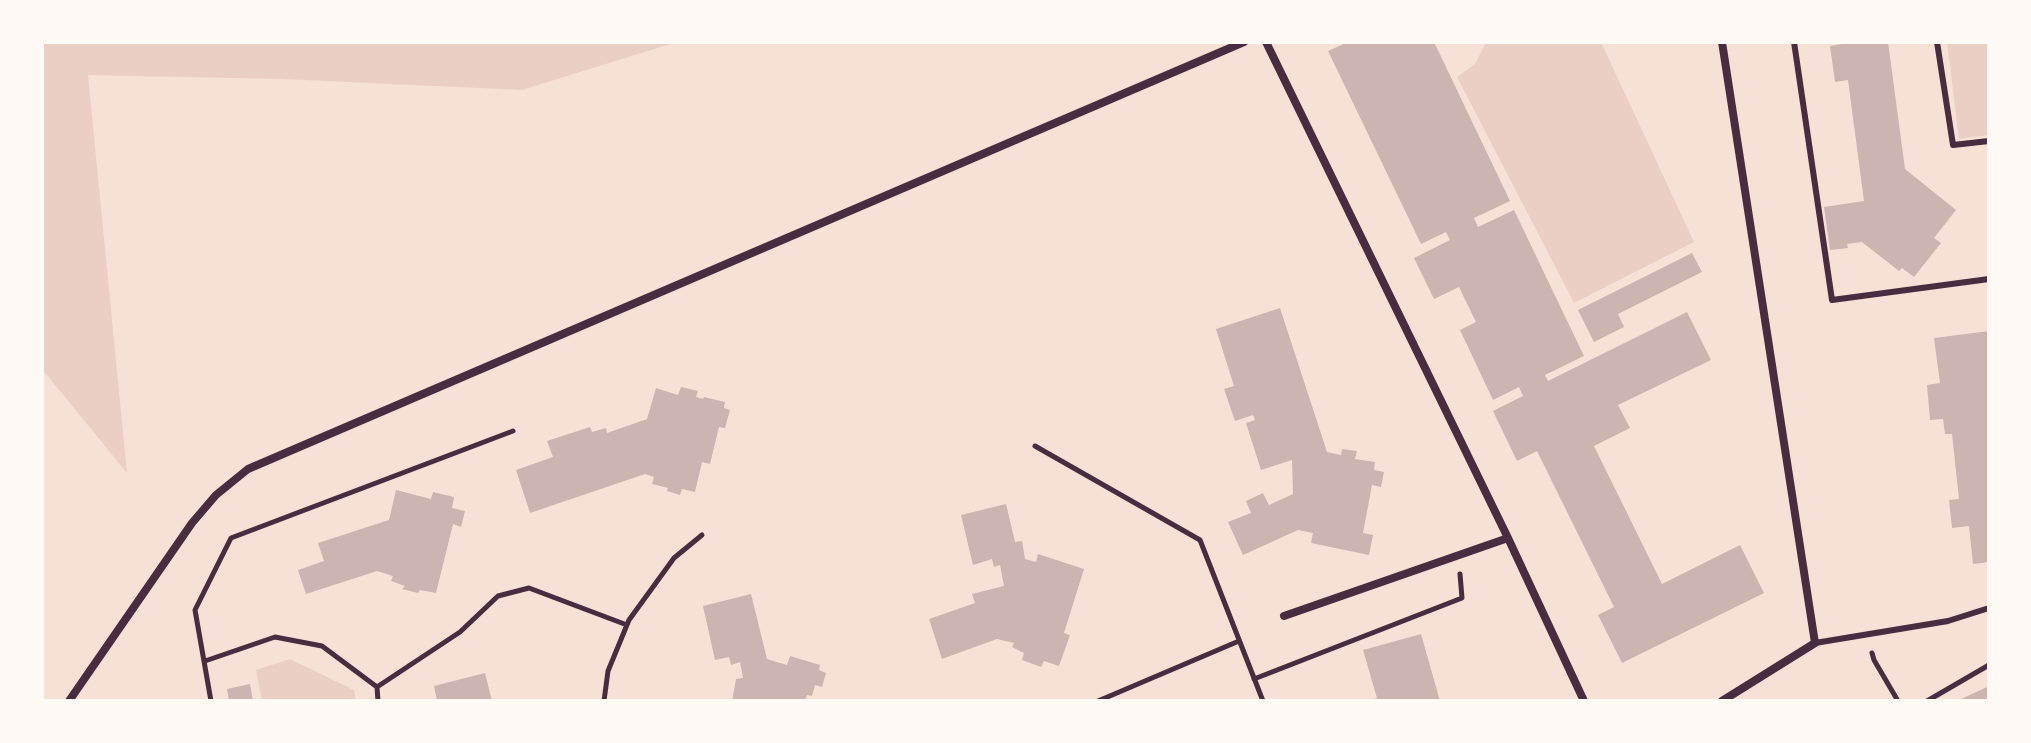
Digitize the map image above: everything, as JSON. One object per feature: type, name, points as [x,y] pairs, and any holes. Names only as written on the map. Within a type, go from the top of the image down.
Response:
[{"type":"street","points":[[69,701],[192,523],[216,495],[248,469],[1244,42]]},
{"type":"street","points":[[1266,42],[1584,701]]},
{"type":"street","points":[[1722,42],[1815,643],[1722,701]]},
{"type":"street","points":[[1284,616],[1508,538]]},
{"type":"lane","points":[[1794,42],[1832,300],[1989,279]]},
{"type":"lane","points":[[1937,42],[1953,145],[1989,141]]},
{"type":"lane","points":[[1815,643],[1948,621],[1989,608]]},
{"type":"path","points":[[211,701],[195,610],[231,538],[513,431]]},
{"type":"path","points":[[1035,446],[1200,540],[1263,701]]},
{"type":"path","points":[[604,701],[608,671],[627,625],[674,558],[702,535]]},
{"type":"path","points":[[1254,679],[1462,598],[1458,556]]},
{"type":"path","points":[[377,687],[460,632],[498,596],[529,588],[627,625]]},
{"type":"path","points":[[1867,634],[1874,660],[1898,701]]},
{"type":"path","points":[[205,661],[275,637],[322,646],[377,687],[378,701]]},
{"type":"path","points":[[1098,701],[1239,641]]},
{"type":"path","points":[[1927,701],[1989,665]]},
{"type":"shaded area","points":[[42,42],[677,42],[522,90],[282,79],[88,75],[127,473],[42,369]]},
{"type":"shaded area","points":[[1486,42],[1601,42],[1694,242],[1574,303],[1457,77],[1475,64]]},
{"type":"shaded area","points":[[1947,42],[1989,42],[1989,135],[1959,139]]},
{"type":"shaded area","points":[[290,659],[354,690],[356,701],[262,701],[256,670]]},
{"type":"building","points":[[1348,42],[1434,42],[1510,201],[1474,218],[1478,227],[1514,210],[1584,356],[1545,375],[1548,381],[1687,312],[1711,360],[1618,405],[1630,428],[1594,446],[1662,584],[1740,545],[1764,593],[1622,663],[1598,615],[1614,607],[1537,451],[1517,461],[1493,411],[1523,396],[1519,387],[1493,400],[1460,330],[1476,322],[1459,287],[1434,299],[1414,258],[1450,240],[1446,232],[1421,244],[1328,51]]},
{"type":"building","points":[[1842,42],[1888,42],[1905,169],[1956,210],[1934,238],[1941,243],[1914,277],[1902,268],[1899,271],[1862,242],[1847,244],[1848,248],[1830,250],[1824,207],[1864,201],[1848,80],[1835,82],[1830,46]]},
{"type":"building","points":[[1692,253],[1702,272],[1618,314],[1624,327],[1594,342],[1578,310]]},
{"type":"building","points":[[1280,308],[1327,452],[1341,455],[1342,449],[1357,451],[1355,459],[1375,462],[1374,470],[1384,472],[1381,487],[1372,485],[1363,533],[1373,535],[1369,555],[1311,543],[1313,533],[1298,530],[1243,555],[1228,522],[1251,513],[1246,501],[1263,493],[1269,505],[1293,494],[1292,460],[1261,470],[1246,423],[1255,420],[1253,415],[1235,421],[1224,389],[1234,386],[1216,329]]},
{"type":"building","points":[[1989,331],[1989,562],[1973,564],[1969,526],[1952,528],[1949,500],[1959,499],[1952,434],[1945,434],[1943,419],[1930,420],[1927,385],[1940,383],[1934,338]]},
{"type":"building","points":[[681,387],[698,391],[696,397],[725,402],[724,408],[730,410],[725,428],[719,427],[710,464],[702,462],[695,492],[682,489],[680,495],[667,491],[668,488],[652,484],[654,477],[645,474],[530,513],[516,470],[553,457],[547,441],[590,427],[592,432],[606,428],[607,433],[647,419],[656,388],[678,395]]},
{"type":"building","points":[[396,490],[431,499],[433,492],[454,497],[452,508],[465,511],[461,527],[453,524],[436,593],[402,589],[405,586],[391,581],[393,576],[377,571],[306,594],[298,570],[324,561],[318,543],[389,520]]},
{"type":"building","points":[[1006,504],[1015,542],[1022,541],[1025,559],[1036,562],[1038,554],[1084,569],[1064,633],[1070,635],[1059,666],[1044,661],[1041,667],[1022,660],[1024,653],[1012,647],[1014,643],[997,639],[942,659],[929,619],[975,603],[972,594],[1004,586],[1000,565],[994,567],[992,559],[973,565],[961,515]]},
{"type":"building","points":[[751,594],[767,659],[787,665],[790,656],[820,665],[819,670],[826,673],[822,687],[815,685],[812,696],[807,695],[805,701],[732,701],[736,679],[743,678],[740,662],[731,665],[729,657],[715,660],[703,606]]},
{"type":"building","points":[[1421,634],[1440,701],[1370,701],[1377,698],[1363,650]]},
{"type":"building","points":[[485,673],[492,701],[437,701],[434,686]]},
{"type":"building","points":[[250,684],[253,701],[229,701],[227,689]]},
{"type":"building","points":[[1989,686],[1989,701],[1957,701]]}]
